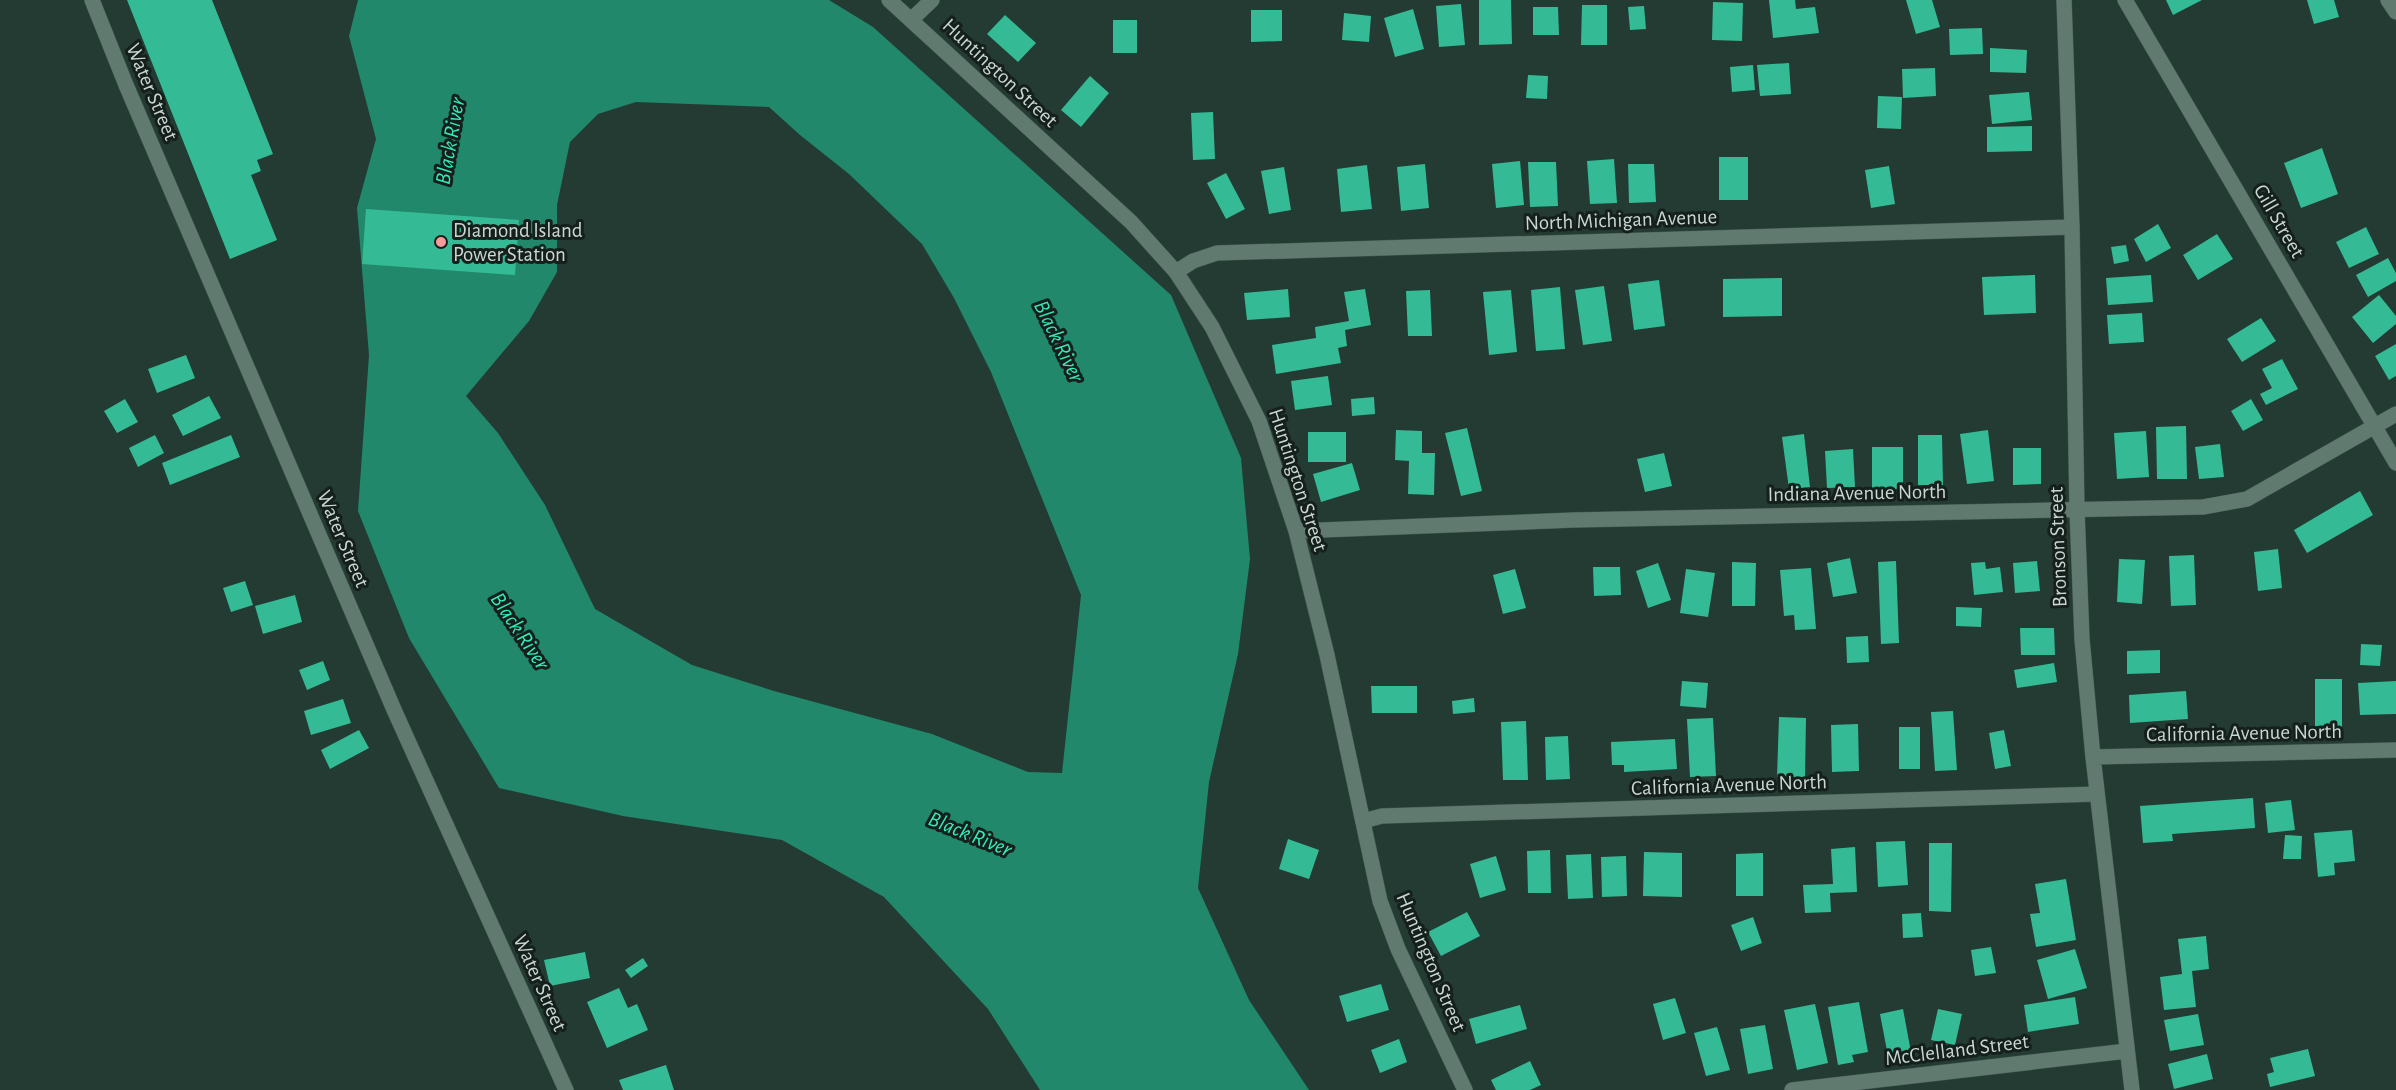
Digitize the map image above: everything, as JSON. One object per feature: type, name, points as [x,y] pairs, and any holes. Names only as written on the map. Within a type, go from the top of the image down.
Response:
[{"type":"street","name":"Water Street","points":[[92,0],[395,712],[566,1090]]},
{"type":"street","name":"Huntington Street","points":[[889,0],[1131,222],[1176,272],[1212,327],[1259,421],[1296,531],[1327,655],[1380,902],[1395,940],[1465,1090]]},
{"type":"street","points":[[911,20],[932,0]]},
{"type":"street","name":"Bronson Street","points":[[2064,0],[2082,639],[2097,794],[2132,1090]]},
{"type":"street","name":"Gill Street","points":[[2125,0],[2396,463]]},
{"type":"street","points":[[2388,0],[2396,12]]},
{"type":"street","name":"North Michigan Avenue","points":[[1176,272],[1193,261],[1217,253],[2072,227]]},
{"type":"street","name":"Indiana Avenue North","points":[[1296,531],[1574,520],[2203,507],[2247,499],[2396,414]]},
{"type":"street","name":"California Avenue North","points":[[2093,757],[2396,750]]},
{"type":"street","name":"California Avenue North","points":[[1363,821],[1382,816],[2097,794]]},
{"type":"street","name":"McClelland Street","points":[[1792,1090],[2127,1052]]},
{"type":"water","name":"Black River","points":[[358,0],[829,0],[873,27],[1171,295],[1241,458],[1250,559],[1238,654],[1209,782],[1198,888],[1249,1000],[1309,1090],[1040,1090],[988,1009],[884,897],[782,840],[623,816],[499,788],[409,638],[358,511],[369,355],[357,208],[376,139],[349,36]],"holes":[[[636,102],[769,107],[849,174],[922,244],[954,298],[991,372],[1081,595],[1062,773],[1028,772],[932,734],[774,691],[692,665],[595,609],[545,505],[498,433],[466,396],[529,321],[557,272],[557,205],[570,142],[598,114]]]},
{"type":"building","points":[[127,0],[212,0],[273,154],[257,160],[261,171],[251,175],[277,240],[230,259]]},
{"type":"building","points":[[1479,0],[1511,0],[1512,44],[1479,45]]},
{"type":"building","points":[[1769,0],[1795,0],[1796,9],[1815,7],[1819,33],[1773,38]]},
{"type":"building","points":[[1906,0],[1932,0],[1940,27],[1916,34]]},
{"type":"building","points":[[2166,0],[2202,0],[2173,15]]},
{"type":"building","points":[[2307,0],[2334,0],[2339,17],[2314,24]]},
{"type":"building","points":[[1713,2],[1743,3],[1742,41],[1712,40]]},
{"type":"building","points":[[1461,4],[1465,45],[1439,47],[1436,6]]},
{"type":"building","points":[[1582,5],[1607,5],[1607,45],[1581,45]]},
{"type":"building","points":[[1644,6],[1646,29],[1630,30],[1628,7]]},
{"type":"building","points":[[1533,7],[1558,7],[1559,35],[1533,35]]},
{"type":"building","points":[[1413,9],[1424,49],[1395,57],[1384,18]]},
{"type":"building","points":[[1251,10],[1282,10],[1282,41],[1251,42]]},
{"type":"building","points":[[1344,13],[1371,16],[1369,42],[1342,40]]},
{"type":"building","points":[[1005,15],[1036,43],[1018,62],[987,34]]},
{"type":"building","points":[[1113,20],[1137,20],[1137,53],[1113,53]]},
{"type":"building","points":[[1982,28],[1983,54],[1950,55],[1949,29]]},
{"type":"building","points":[[1990,48],[2027,50],[2026,73],[1990,72]]},
{"type":"building","points":[[1789,63],[1791,94],[1760,96],[1757,65]]},
{"type":"building","points":[[1753,65],[1755,90],[1732,92],[1730,67]]},
{"type":"building","points":[[1935,68],[1936,96],[1903,98],[1902,69]]},
{"type":"building","points":[[1528,75],[1548,76],[1547,99],[1526,98]]},
{"type":"building","points":[[1090,76],[1109,93],[1081,127],[1061,110]]},
{"type":"building","points":[[2029,92],[2032,120],[1992,124],[1989,95]]},
{"type":"building","points":[[1878,96],[1902,97],[1901,129],[1877,128]]},
{"type":"building","points":[[1213,112],[1215,159],[1193,160],[1191,113]]},
{"type":"building","points":[[2032,126],[2032,151],[1987,152],[1987,127]]},
{"type":"building","points":[[2322,148],[2338,194],[2301,208],[2284,163]]},
{"type":"building","points":[[1719,157],[1748,157],[1748,200],[1719,200]]},
{"type":"building","points":[[1614,159],[1617,203],[1590,204],[1587,161]]},
{"type":"building","points":[[1520,161],[1524,205],[1496,208],[1492,164]]},
{"type":"building","points":[[1528,162],[1556,162],[1558,206],[1530,207]]},
{"type":"building","points":[[1425,164],[1429,208],[1401,211],[1397,167]]},
{"type":"building","points":[[1628,164],[1654,164],[1656,202],[1629,203]]},
{"type":"building","points":[[1367,165],[1372,209],[1341,212],[1337,169]]},
{"type":"building","points":[[1889,166],[1895,204],[1871,208],[1865,170]]},
{"type":"building","points":[[1284,167],[1291,210],[1269,214],[1261,171]]},
{"type":"building","points":[[1226,173],[1245,209],[1226,219],[1207,183]]},
{"type":"building","name":"Diamond Island Power Station","points":[[366,209],[519,220],[515,275],[362,264]]},
{"type":"building","points":[[2158,224],[2171,248],[2146,262],[2134,239]]},
{"type":"building","points":[[2366,227],[2379,254],[2349,268],[2336,242]]},
{"type":"building","points":[[2217,234],[2233,259],[2198,280],[2183,255]]},
{"type":"building","points":[[2126,245],[2129,261],[2114,264],[2111,247]]},
{"type":"building","points":[[2388,258],[2396,273],[2396,281],[2368,297],[2356,275]]},
{"type":"building","points":[[2035,275],[2036,313],[1984,315],[1982,277]]},
{"type":"building","points":[[2151,275],[2153,302],[2108,305],[2106,278]]},
{"type":"building","points":[[1782,278],[1782,316],[1723,317],[1723,279]]},
{"type":"building","points":[[1659,280],[1665,326],[1634,330],[1628,284]]},
{"type":"building","points":[[1604,286],[1612,341],[1583,345],[1575,290]]},
{"type":"building","points":[[1560,287],[1565,349],[1536,351],[1531,290]]},
{"type":"building","points":[[1288,289],[1290,317],[1247,320],[1244,293]]},
{"type":"building","points":[[1365,289],[1371,325],[1345,330],[1347,346],[1338,348],[1341,363],[1276,374],[1272,345],[1316,338],[1315,327],[1349,321],[1344,292]]},
{"type":"building","points":[[1430,290],[1432,336],[1408,336],[1406,291]]},
{"type":"building","points":[[1511,290],[1517,352],[1489,355],[1483,292]]},
{"type":"building","points":[[2379,295],[2396,316],[2396,324],[2373,343],[2352,317]]},
{"type":"building","points":[[2142,313],[2144,342],[2109,344],[2107,315]]},
{"type":"building","points":[[2261,318],[2276,341],[2242,362],[2227,339]]},
{"type":"building","points":[[2396,344],[2396,376],[2389,380],[2375,356]]},
{"type":"building","points":[[186,355],[195,378],[157,393],[148,369]]},
{"type":"building","points":[[2282,359],[2298,389],[2266,405],[2260,394],[2272,388],[2262,369]]},
{"type":"building","points":[[1328,376],[1332,405],[1295,410],[1291,381]]},
{"type":"building","points":[[209,396],[221,418],[183,436],[172,415]]},
{"type":"building","points":[[1374,397],[1375,414],[1352,416],[1351,399]]},
{"type":"building","points":[[125,399],[138,422],[117,433],[104,411]]},
{"type":"building","points":[[2251,399],[2263,420],[2243,431],[2231,411]]},
{"type":"building","points":[[2186,426],[2187,479],[2157,479],[2156,427]]},
{"type":"building","points":[[1467,428],[1482,491],[1461,496],[1445,433]]},
{"type":"building","points":[[1396,430],[1422,431],[1422,453],[1435,453],[1434,495],[1408,494],[1409,461],[1395,460]]},
{"type":"building","points":[[1988,430],[1994,481],[1967,484],[1960,434]]},
{"type":"building","points":[[2146,431],[2149,477],[2117,479],[2114,433]]},
{"type":"building","points":[[1308,432],[1346,432],[1346,462],[1308,462]]},
{"type":"building","points":[[1804,434],[1810,487],[1789,489],[1782,437]]},
{"type":"building","points":[[155,435],[164,453],[138,467],[129,448]]},
{"type":"building","points":[[231,435],[240,457],[170,485],[162,463]]},
{"type":"building","points":[[1918,435],[1942,435],[1943,485],[1918,485]]},
{"type":"building","points":[[2220,444],[2224,477],[2199,479],[2195,447]]},
{"type":"building","points":[[1872,447],[1903,447],[1903,489],[1872,489]]},
{"type":"building","points":[[2013,448],[2041,448],[2041,484],[2013,485]]},
{"type":"building","points":[[1853,449],[1855,487],[1827,488],[1825,451]]},
{"type":"building","points":[[1664,453],[1672,486],[1645,492],[1637,459]]},
{"type":"building","points":[[1352,463],[1360,490],[1321,502],[1313,474]]},
{"type":"building","points":[[2360,491],[2373,515],[2307,553],[2294,530]]},
{"type":"building","points":[[2278,549],[2282,588],[2258,591],[2254,552]]},
{"type":"building","points":[[2194,555],[2196,605],[2171,606],[2169,556]]},
{"type":"building","points":[[1850,558],[1857,593],[1833,597],[1827,563]]},
{"type":"building","points":[[2119,559],[2145,560],[2142,604],[2117,602]]},
{"type":"building","points":[[1896,561],[1899,643],[1881,644],[1878,562]]},
{"type":"building","points":[[2037,561],[2040,591],[2015,593],[2013,563]]},
{"type":"building","points":[[1732,562],[1756,563],[1755,606],[1732,606]]},
{"type":"building","points":[[1985,562],[1986,569],[2000,567],[2003,592],[1974,595],[1971,563]]},
{"type":"building","points":[[1658,563],[1671,600],[1648,608],[1636,571]]},
{"type":"building","points":[[1593,567],[1620,567],[1621,595],[1594,596]]},
{"type":"building","points":[[1811,568],[1816,629],[1795,630],[1794,615],[1784,616],[1780,570]]},
{"type":"building","points":[[1515,569],[1526,608],[1503,614],[1493,575]]},
{"type":"building","points":[[1686,569],[1715,573],[1708,617],[1680,613]]},
{"type":"building","points":[[245,581],[253,605],[231,612],[223,588]]},
{"type":"building","points":[[295,595],[302,622],[263,634],[255,606]]},
{"type":"building","points":[[1956,607],[1982,608],[1981,627],[1956,626]]},
{"type":"building","points":[[2020,628],[2054,628],[2055,655],[2021,655]]},
{"type":"building","points":[[1868,636],[1869,662],[1847,663],[1846,637]]},
{"type":"building","points":[[2361,644],[2382,645],[2380,666],[2360,665]]},
{"type":"building","points":[[2160,650],[2160,673],[2127,674],[2127,651]]},
{"type":"building","points":[[323,661],[330,680],[307,690],[299,670]]},
{"type":"building","points":[[2054,663],[2057,682],[2017,688],[2014,670]]},
{"type":"building","points":[[2315,679],[2342,679],[2342,727],[2315,726]]},
{"type":"building","points":[[1682,681],[1708,683],[1706,708],[1680,706]]},
{"type":"building","points":[[2396,681],[2396,714],[2360,715],[2358,683]]},
{"type":"building","points":[[1371,686],[1417,686],[1417,713],[1372,713]]},
{"type":"building","points":[[2186,691],[2188,719],[2130,723],[2129,695]]},
{"type":"building","points":[[1474,698],[1475,712],[1453,714],[1452,701]]},
{"type":"building","points":[[343,699],[351,723],[311,735],[304,711]]},
{"type":"building","points":[[1953,711],[1957,770],[1935,771],[1931,712]]},
{"type":"building","points":[[1779,717],[1806,718],[1805,777],[1777,777]]},
{"type":"building","points":[[1713,718],[1716,776],[1690,777],[1687,719]]},
{"type":"building","points":[[1526,721],[1528,780],[1503,780],[1501,722]]},
{"type":"building","points":[[1858,724],[1859,771],[1832,772],[1831,725]]},
{"type":"building","points":[[1899,727],[1920,727],[1920,769],[1899,769]]},
{"type":"building","points":[[359,730],[369,748],[330,769],[321,750]]},
{"type":"building","points":[[2004,730],[2011,766],[1995,769],[1989,733]]},
{"type":"building","points":[[1568,736],[1570,779],[1546,780],[1545,737]]},
{"type":"building","points":[[1675,739],[1677,769],[1624,772],[1624,765],[1612,765],[1611,742]]},
{"type":"building","points":[[2253,798],[2255,828],[2172,834],[2173,841],[2143,843],[2140,806]]},
{"type":"building","points":[[2291,800],[2295,830],[2268,833],[2265,803]]},
{"type":"building","points":[[2352,830],[2355,861],[2334,863],[2335,875],[2318,877],[2314,833]]},
{"type":"building","points":[[2285,835],[2302,836],[2301,859],[2283,859]]},
{"type":"building","points":[[1288,839],[1319,850],[1309,879],[1279,869]]},
{"type":"building","points":[[1905,841],[1908,885],[1878,887],[1876,842]]},
{"type":"building","points":[[1929,843],[1952,843],[1951,912],[1929,911]]},
{"type":"building","points":[[1855,847],[1857,892],[1830,893],[1831,912],[1805,913],[1803,885],[1833,884],[1831,849]]},
{"type":"building","points":[[1550,850],[1551,893],[1528,893],[1527,851]]},
{"type":"building","points":[[1644,852],[1682,853],[1682,897],[1643,896]]},
{"type":"building","points":[[1763,853],[1763,896],[1736,896],[1736,854]]},
{"type":"building","points":[[1591,854],[1593,898],[1568,899],[1566,855]]},
{"type":"building","points":[[1496,856],[1506,890],[1480,898],[1470,864]]},
{"type":"building","points":[[1626,856],[1627,896],[1602,897],[1601,857]]},
{"type":"building","points":[[2066,879],[2076,940],[2036,947],[2030,914],[2040,913],[2035,884]]},
{"type":"building","points":[[1467,912],[1480,936],[1441,956],[1428,932]]},
{"type":"building","points":[[1921,913],[1923,937],[1903,938],[1902,914]]},
{"type":"building","points":[[1753,917],[1762,943],[1741,951],[1731,925]]},
{"type":"building","points":[[2206,936],[2209,969],[2192,971],[2196,1007],[2164,1010],[2160,977],[2182,974],[2178,939]]},
{"type":"building","points":[[1991,947],[1996,973],[1975,976],[1971,950]]},
{"type":"building","points":[[2075,949],[2087,988],[2048,999],[2037,960]]},
{"type":"building","points":[[585,952],[590,978],[550,986],[544,960]]},
{"type":"building","points":[[643,958],[648,966],[631,978],[625,970]]},
{"type":"building","points":[[1381,984],[1389,1010],[1347,1022],[1339,996]]},
{"type":"building","points":[[619,988],[628,1008],[637,1004],[648,1030],[607,1048],[587,1002]]},
{"type":"building","points":[[2075,997],[2079,1024],[2028,1032],[2024,1005]]},
{"type":"building","points":[[1675,998],[1686,1033],[1663,1040],[1653,1004]]},
{"type":"building","points":[[1859,1002],[1868,1052],[1852,1055],[1854,1062],[1838,1065],[1828,1007]]},
{"type":"building","points":[[1815,1004],[1828,1063],[1797,1070],[1784,1010]]},
{"type":"building","points":[[1520,1005],[1527,1029],[1476,1044],[1469,1019]]},
{"type":"building","points":[[1903,1009],[1911,1052],[1888,1056],[1880,1014]]},
{"type":"building","points":[[1938,1009],[1962,1014],[1955,1045],[1931,1040]]},
{"type":"building","points":[[2198,1014],[2204,1045],[2170,1051],[2164,1020]]},
{"type":"building","points":[[1765,1025],[1773,1069],[1748,1074],[1740,1029]]},
{"type":"building","points":[[1717,1027],[1730,1070],[1706,1076],[1694,1033]]},
{"type":"building","points":[[1399,1039],[1407,1062],[1380,1073],[1371,1050]]},
{"type":"building","points":[[2308,1049],[2315,1076],[2270,1087],[2267,1074],[2274,1072],[2270,1058]]},
{"type":"building","points":[[2207,1054],[2213,1079],[2174,1089],[2168,1064]]},
{"type":"building","points":[[1530,1061],[1541,1085],[1530,1090],[1496,1090],[1491,1080]]},
{"type":"building","points":[[666,1065],[674,1090],[623,1090],[619,1080]]},
{"type":"place","name":"Diamond Island Power Station","points":[[441,242]]}]
